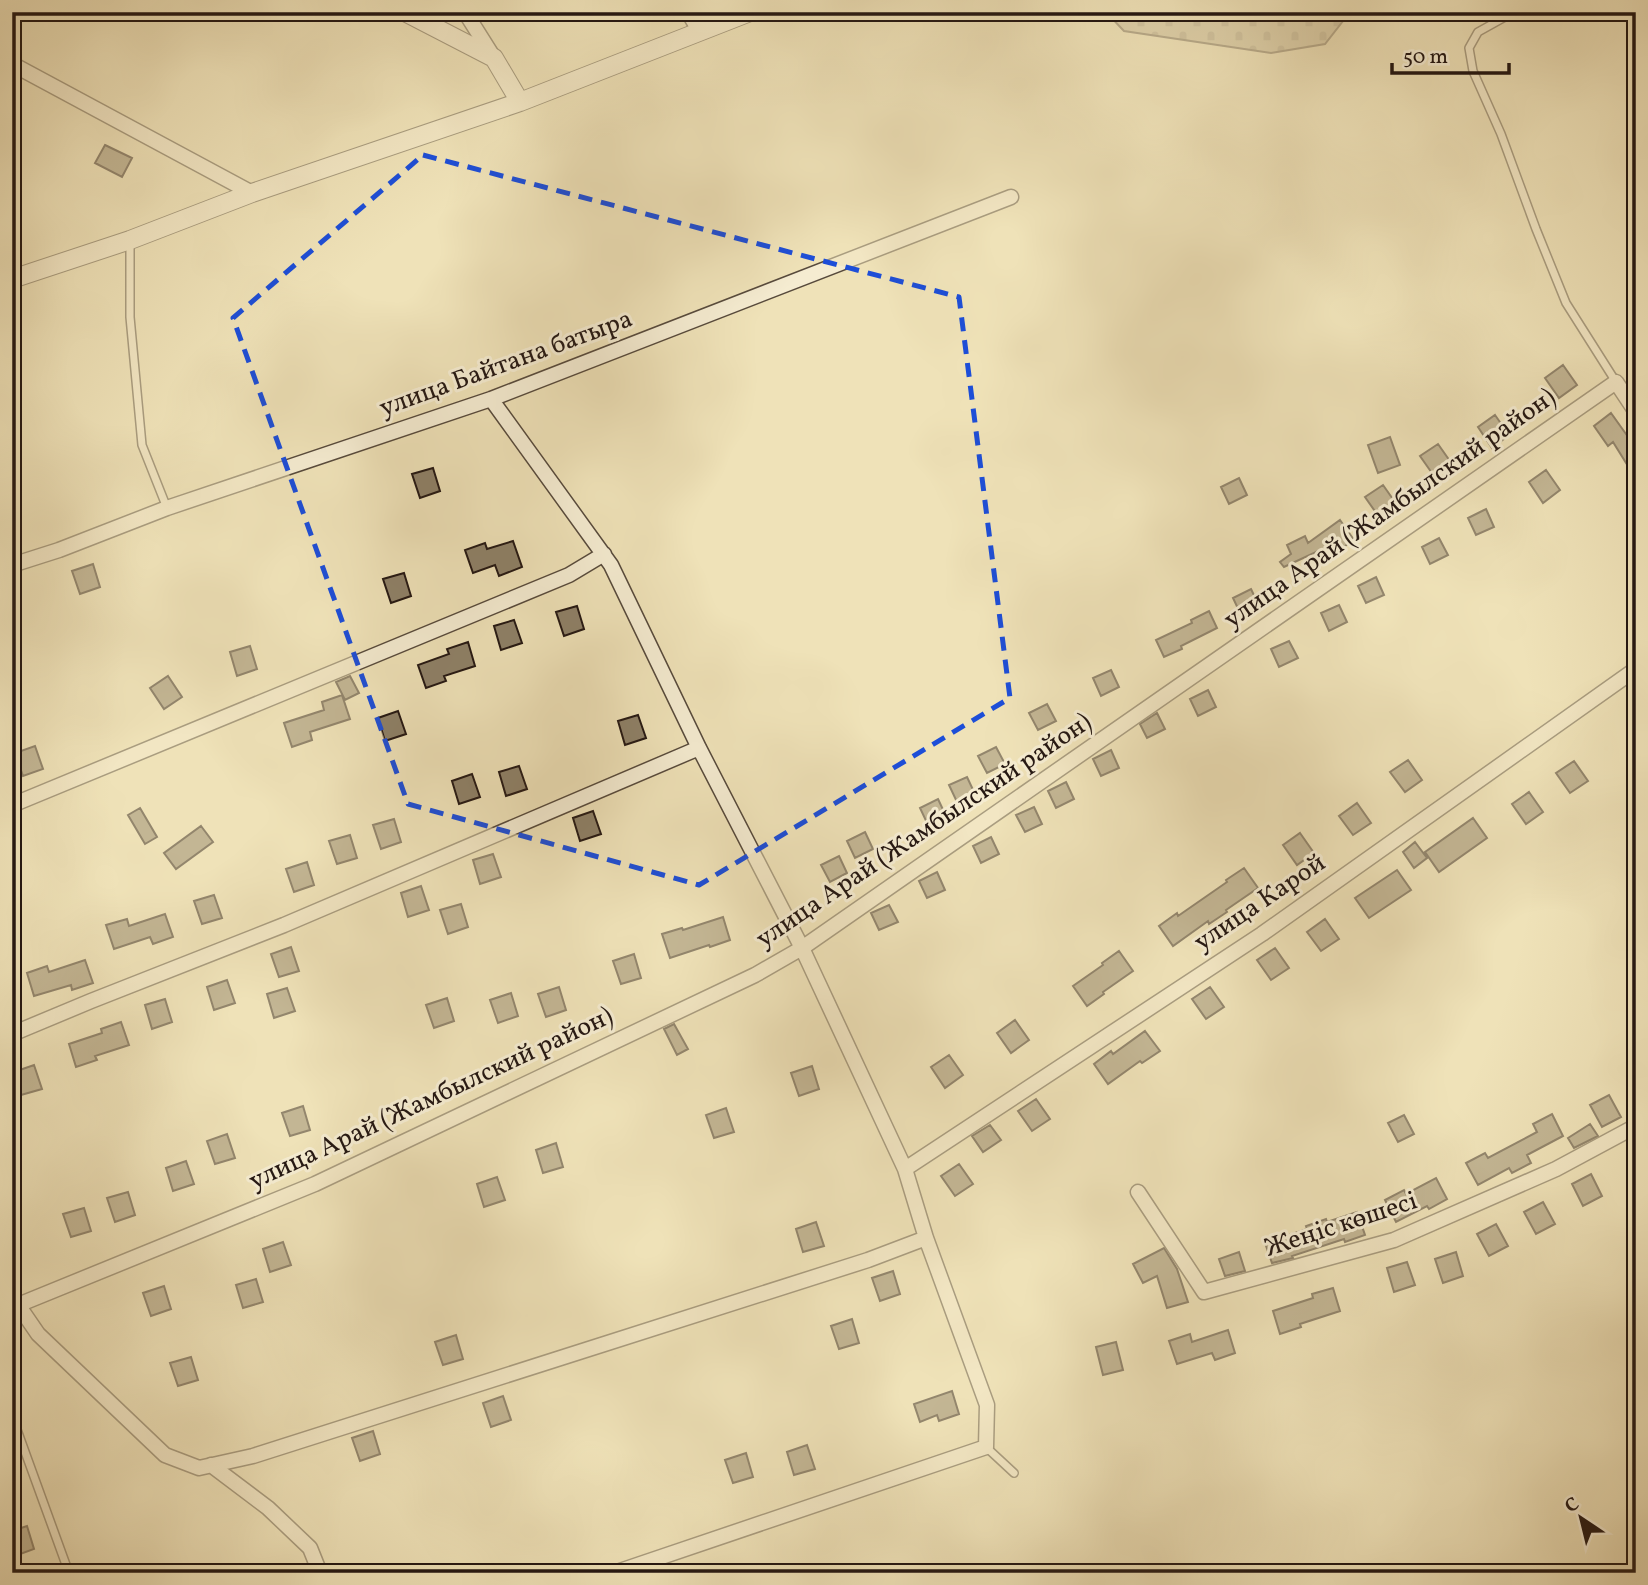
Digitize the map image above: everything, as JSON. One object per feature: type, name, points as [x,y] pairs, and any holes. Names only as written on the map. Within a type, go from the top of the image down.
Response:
[{"type":"street","points":[[405,12],[494,58]]},
{"type":"street","points":[[465,12],[520,102]]},
{"type":"street","points":[[688,12],[700,32]]},
{"type":"street","points":[[12,279],[520,102],[750,12]]},
{"type":"street","points":[[12,64],[253,193]]},
{"type":"street","name":"улица Байтана батыра","points":[[12,565],[167,508],[491,399],[1011,197]]},
{"type":"street","points":[[1616,382],[1636,412]]},
{"type":"street","name":"улица Арай (Жамбылский район)","points":[[15,1301],[315,1184],[755,975],[802,948],[1616,382]]},
{"type":"street","points":[[491,399],[611,565],[699,748],[802,948],[905,1169],[926,1238],[987,1405],[986,1447],[614,1573]]},
{"type":"street","points":[[12,805],[569,575],[604,554]]},
{"type":"street","name":"улица Карой","points":[[905,1169],[1262,934],[1636,669]]},
{"type":"street","points":[[12,1034],[284,925],[699,748]]},
{"type":"street","name":"Жеңіс көшесі","points":[[1138,1192],[1204,1292],[1394,1240],[1556,1169],[1636,1126]]},
{"type":"street","points":[[15,1301],[38,1334],[164,1455],[199,1468],[267,1452],[868,1260],[926,1238]]},
{"type":"street","points":[[211,1465],[268,1507],[310,1548],[320,1573]]},
{"type":"lane","points":[[1514,12],[1478,32],[1469,48],[1474,71],[1566,303],[1616,382]]},
{"type":"lane","points":[[130,240],[130,317],[142,445],[167,508]]},
{"type":"lane","points":[[12,1416],[69,1573]]},
{"type":"lane","points":[[986,1447],[1014,1473]]},
{"type":"highlighted area","points":[[423,155],[959,297],[1010,698],[699,885],[408,804],[233,318]]},
{"type":"green space","points":[[1106,12],[1350,12],[1325,44],[1271,53],[1124,31]]},
{"type":"building","points":[[105,145],[132,158],[122,177],[95,163]]},
{"type":"building","points":[[1563,365],[1577,385],[1559,398],[1545,378]]},
{"type":"building","points":[[1611,413],[1636,448],[1636,479],[1613,442],[1608,446],[1594,426]]},
{"type":"building","points":[[1495,415],[1509,435],[1492,448],[1478,427]]},
{"type":"building","points":[[1390,437],[1400,465],[1378,473],[1368,445]]},
{"type":"building","points":[[1438,444],[1452,464],[1434,476],[1420,456]]},
{"type":"building","points":[[433,468],[440,491],[420,498],[412,474]]},
{"type":"building","points":[[1546,470],[1560,490],[1543,503],[1529,482]]},
{"type":"building","points":[[1239,478],[1247,495],[1229,504],[1221,487]]},
{"type":"building","points":[[1383,485],[1397,505],[1379,517],[1365,497]]},
{"type":"building","points":[[1486,509],[1494,527],[1476,535],[1468,518]]},
{"type":"building","points":[[1340,520],[1354,540],[1336,552],[1331,545],[1284,567],[1280,562],[1291,554],[1287,545],[1305,536],[1308,543]]},
{"type":"building","points":[[1439,538],[1448,555],[1430,564],[1422,547]]},
{"type":"building","points":[[513,541],[522,567],[499,576],[495,565],[473,573],[465,550],[485,543],[487,549]]},
{"type":"building","points":[[93,564],[100,587],[80,594],[72,571]]},
{"type":"building","points":[[404,573],[411,596],[391,603],[383,579]]},
{"type":"building","points":[[1376,577],[1384,595],[1366,603],[1358,586]]},
{"type":"building","points":[[1251,589],[1259,606],[1241,615],[1233,598]]},
{"type":"building","points":[[1339,605],[1347,622],[1329,631],[1321,613]]},
{"type":"building","points":[[577,606],[584,629],[564,636],[556,612]]},
{"type":"building","points":[[1209,611],[1217,628],[1164,657],[1156,640],[1192,623],[1191,620]]},
{"type":"building","points":[[514,620],[522,643],[501,650],[494,626]]},
{"type":"building","points":[[1289,641],[1298,658],[1279,667],[1271,649]]},
{"type":"building","points":[[468,642],[475,666],[444,676],[446,681],[426,688],[418,665],[449,654],[447,649]]},
{"type":"building","points":[[250,646],[257,669],[237,676],[230,652]]},
{"type":"building","points":[[1111,670],[1119,687],[1101,696],[1093,678]]},
{"type":"building","points":[[168,676],[182,697],[164,709],[150,688]]},
{"type":"building","points":[[350,676],[359,693],[345,700],[336,682]]},
{"type":"building","points":[[1208,690],[1216,707],[1198,716],[1190,699]]},
{"type":"building","points":[[342,695],[350,719],[310,732],[312,740],[292,747],[284,723],[324,710],[322,702]]},
{"type":"building","points":[[1047,704],[1056,721],[1038,730],[1029,713]]},
{"type":"building","points":[[398,711],[406,734],[385,741],[378,718]]},
{"type":"building","points":[[1157,713],[1165,729],[1147,738],[1140,724]]},
{"type":"building","points":[[638,715],[646,738],[625,745],[618,721]]},
{"type":"building","points":[[35,746],[43,769],[23,776],[15,753]]},
{"type":"building","points":[[996,747],[1005,764],[987,773],[978,756]]},
{"type":"building","points":[[1111,750],[1119,768],[1101,776],[1093,759]]},
{"type":"building","points":[[1408,760],[1422,780],[1405,792],[1390,772]]},
{"type":"building","points":[[1574,761],[1588,781],[1570,793],[1556,773]]},
{"type":"building","points":[[519,766],[527,789],[506,796],[499,772]]},
{"type":"building","points":[[472,774],[480,797],[459,804],[452,781]]},
{"type":"building","points":[[967,777],[975,794],[957,802],[949,785]]},
{"type":"building","points":[[1066,782],[1074,799],[1056,808],[1048,791]]},
{"type":"building","points":[[1529,792],[1543,812],[1526,824],[1512,804]]},
{"type":"building","points":[[938,799],[946,816],[928,825],[920,808]]},
{"type":"building","points":[[1357,803],[1371,823],[1353,835],[1339,816]]},
{"type":"building","points":[[1034,807],[1042,824],[1025,832],[1016,815]]},
{"type":"building","points":[[140,808],[157,837],[145,844],[128,815]]},
{"type":"building","points":[[593,811],[601,834],[580,841],[573,818]]},
{"type":"building","points":[[1473,818],[1487,838],[1439,872],[1425,852]]},
{"type":"building","points":[[394,819],[401,842],[381,849],[373,825]]},
{"type":"building","points":[[201,826],[213,842],[176,869],[164,853]]},
{"type":"building","points":[[865,832],[873,849],[855,858],[847,841]]},
{"type":"building","points":[[1300,833],[1314,853],[1297,865],[1283,845]]},
{"type":"building","points":[[350,835],[357,858],[337,864],[329,841]]},
{"type":"building","points":[[991,837],[999,854],[981,863],[973,846]]},
{"type":"building","points":[[1415,842],[1427,858],[1414,868],[1403,852]]},
{"type":"building","points":[[493,854],[501,877],[480,884],[473,860]]},
{"type":"building","points":[[839,856],[847,873],[830,882],[821,865]]},
{"type":"building","points":[[307,862],[314,885],[294,892],[286,869]]},
{"type":"building","points":[[1244,868],[1258,888],[1226,910],[1227,912],[1209,924],[1208,921],[1173,946],[1159,926],[1177,913],[1178,916]]},
{"type":"building","points":[[1397,870],[1411,890],[1369,918],[1355,898]]},
{"type":"building","points":[[937,872],[945,890],[927,898],[919,881]]},
{"type":"building","points":[[421,886],[429,910],[408,917],[401,893]]},
{"type":"building","points":[[214,895],[222,918],[202,924],[194,901]]},
{"type":"building","points":[[461,904],[468,927],[448,934],[440,910]]},
{"type":"building","points":[[889,905],[898,922],[879,930],[871,913]]},
{"type":"building","points":[[165,914],[173,937],[153,944],[150,937],[114,949],[106,925],[127,919],[129,926]]},
{"type":"building","points":[[723,917],[730,940],[670,958],[662,934]]},
{"type":"building","points":[[1325,919],[1339,939],[1321,951],[1307,932]]},
{"type":"building","points":[[291,947],[299,971],[279,977],[271,954]]},
{"type":"building","points":[[1275,948],[1289,968],[1271,980],[1257,960]]},
{"type":"building","points":[[1119,951],[1133,971],[1087,1006],[1073,986]]},
{"type":"building","points":[[634,954],[641,978],[621,984],[613,961]]},
{"type":"building","points":[[85,960],[93,983],[72,990],[71,985],[34,996],[27,973],[47,966],[49,972]]},
{"type":"building","points":[[227,980],[235,1003],[214,1010],[207,987]]},
{"type":"building","points":[[559,987],[566,1010],[546,1017],[538,994]]},
{"type":"building","points":[[1210,987],[1224,1007],[1206,1019],[1192,999]]},
{"type":"building","points":[[287,988],[295,1011],[274,1018],[267,994]]},
{"type":"building","points":[[511,993],[518,1016],[498,1023],[490,1000]]},
{"type":"building","points":[[447,998],[454,1021],[434,1028],[426,1005]]},
{"type":"building","points":[[165,999],[172,1022],[152,1029],[145,1005]]},
{"type":"building","points":[[1015,1020],[1029,1040],[1011,1053],[997,1033]]},
{"type":"building","points":[[121,1022],[129,1045],[95,1056],[97,1060],[76,1067],[69,1044],[102,1033],[101,1029]]},
{"type":"building","points":[[674,1024],[688,1049],[677,1055],[664,1029]]},
{"type":"building","points":[[1145,1031],[1160,1051],[1142,1063],[1140,1061],[1108,1084],[1094,1064]]},
{"type":"building","points":[[949,1055],[963,1075],[945,1088],[931,1067]]},
{"type":"building","points":[[34,1065],[42,1089],[21,1095],[14,1072]]},
{"type":"building","points":[[812,1066],[819,1089],[799,1096],[791,1073]]},
{"type":"building","points":[[1609,1095],[1621,1117],[1602,1127],[1590,1105]]},
{"type":"building","points":[[1036,1099],[1050,1119],[1032,1131],[1018,1111]]},
{"type":"building","points":[[303,1106],[310,1130],[290,1136],[282,1113]]},
{"type":"building","points":[[726,1108],[734,1132],[714,1138],[706,1115]]},
{"type":"building","points":[[1552,1114],[1563,1136],[1527,1155],[1531,1163],[1512,1173],[1509,1168],[1478,1185],[1466,1163],[1485,1153],[1488,1158],[1537,1132],[1533,1124]]},
{"type":"building","points":[[1404,1115],[1414,1134],[1398,1142],[1388,1123]]},
{"type":"building","points":[[1590,1124],[1598,1136],[1574,1148],[1568,1138]]},
{"type":"building","points":[[990,1125],[1001,1140],[983,1152],[972,1136]]},
{"type":"building","points":[[227,1134],[235,1158],[215,1164],[207,1141]]},
{"type":"building","points":[[556,1143],[563,1167],[543,1173],[536,1150]]},
{"type":"building","points":[[186,1161],[194,1184],[173,1191],[166,1168]]},
{"type":"building","points":[[959,1164],[973,1184],[955,1196],[941,1176]]},
{"type":"building","points":[[1591,1174],[1602,1196],[1583,1206],[1572,1184]]},
{"type":"building","points":[[497,1177],[505,1200],[484,1207],[477,1184]]},
{"type":"building","points":[[1436,1178],[1447,1199],[1396,1222],[1385,1200],[1404,1190],[1406,1194]]},
{"type":"building","points":[[128,1192],[135,1215],[115,1222],[107,1198]]},
{"type":"building","points":[[1543,1202],[1555,1224],[1536,1234],[1524,1212]]},
{"type":"building","points":[[84,1208],[91,1231],[71,1237],[63,1214]]},
{"type":"building","points":[[1357,1212],[1365,1235],[1345,1242],[1344,1239],[1272,1263],[1265,1243],[1307,1229],[1306,1226],[1326,1219],[1327,1222]]},
{"type":"building","points":[[816,1222],[824,1246],[803,1252],[796,1229]]},
{"type":"building","points":[[1496,1224],[1508,1246],[1489,1256],[1477,1234]]},
{"type":"building","points":[[283,1242],[291,1265],[270,1272],[263,1249]]},
{"type":"building","points":[[1164,1248],[1177,1269],[1188,1302],[1167,1308],[1157,1276],[1143,1283],[1133,1264]]},
{"type":"building","points":[[1239,1252],[1245,1271],[1225,1276],[1219,1259]]},
{"type":"building","points":[[1456,1252],[1463,1276],[1443,1283],[1435,1259]]},
{"type":"building","points":[[1407,1262],[1415,1285],[1394,1292],[1387,1268]]},
{"type":"building","points":[[893,1271],[900,1294],[880,1301],[872,1278]]},
{"type":"building","points":[[256,1279],[263,1302],[243,1308],[236,1285]]},
{"type":"building","points":[[164,1286],[171,1309],[151,1316],[143,1293]]},
{"type":"building","points":[[1333,1288],[1340,1311],[1300,1324],[1301,1327],[1280,1334],[1273,1311],[1313,1298],[1312,1294]]},
{"type":"building","points":[[852,1319],[859,1343],[839,1349],[831,1326]]},
{"type":"building","points":[[1228,1330],[1235,1353],[1215,1360],[1212,1353],[1177,1364],[1169,1341],[1190,1334],[1192,1342]]},
{"type":"building","points":[[456,1335],[463,1359],[443,1365],[435,1342]]},
{"type":"building","points":[[1116,1342],[1123,1370],[1103,1375],[1096,1347]]},
{"type":"building","points":[[191,1357],[198,1380],[178,1386],[170,1363]]},
{"type":"building","points":[[952,1391],[959,1414],[939,1421],[937,1415],[920,1422],[914,1404]]},
{"type":"building","points":[[503,1396],[511,1420],[491,1427],[483,1403]]},
{"type":"building","points":[[373,1431],[380,1454],[360,1461],[352,1438]]},
{"type":"building","points":[[807,1445],[815,1469],[794,1475],[787,1452]]},
{"type":"building","points":[[746,1453],[753,1477],[733,1483],[725,1460]]},
{"type":"building","points":[[27,1526],[34,1549],[12,1557],[12,1531]]}]
